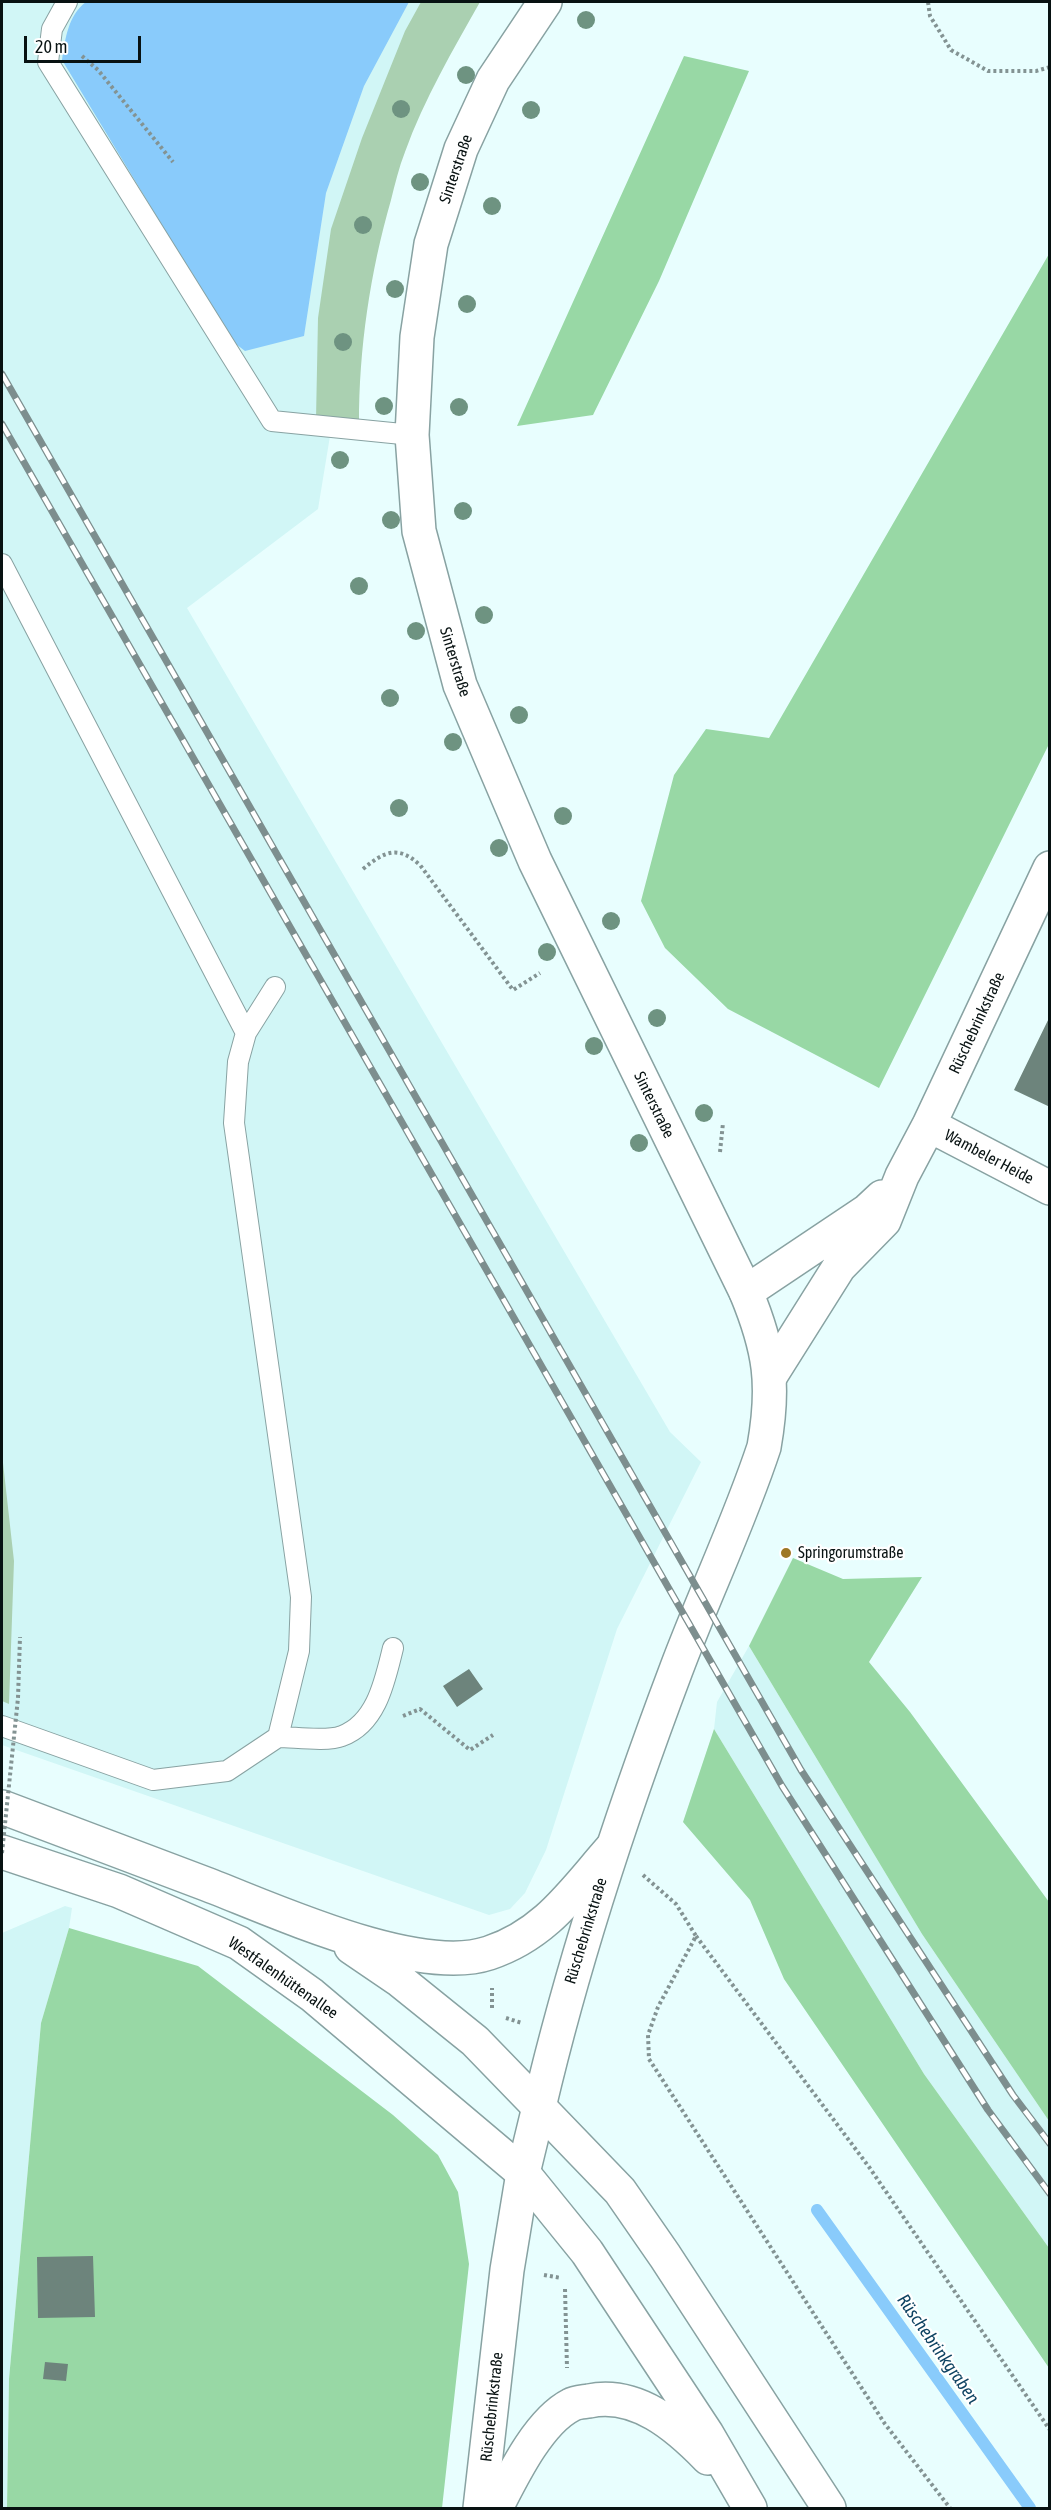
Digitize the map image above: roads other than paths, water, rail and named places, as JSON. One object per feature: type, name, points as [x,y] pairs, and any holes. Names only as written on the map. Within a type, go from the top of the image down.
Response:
[{"type":"main road","name":"Sinterstraße","points":[[545,2],[494,80],[460,149],[431,244],[417,337],[412,435],[419,531],[460,685],[535,861],[746,1292]]},
{"type":"main road","name":"Rüschebrinkstraße","points":[[771,1375],[839,1266],[884,1221],[902,1176],[929,1125],[1050,868]]},
{"type":"main road","name":"Wambeler Heide","points":[[929,1125],[1050,1188]]},
{"type":"main road","name":"Rüschebrinkstraße","points":[[480,2508],[507,2270],[524,2173],[561,2015],[611,1849],[676,1668],[764,1447],[771,1375],[760,1325],[746,1292],[867,1211],[902,1176]]},
{"type":"main road","points":[[2,1807],[329,1932],[408,1953],[445,1959],[486,1954],[514,1943],[549,1920],[611,1849]]},
{"type":"main road","name":"Westfalenhüttenallee","points":[[2,1853],[119,1891],[239,1943],[312,1995],[524,2173],[587,2252],[701,2425],[744,2499]]},
{"type":"main road","points":[[329,1932],[398,1978],[475,2041],[620,2191],[829,2508]]},
{"type":"main road","points":[[496,2508],[508,2484],[550,2422],[572,2405],[601,2398],[629,2402],[662,2417],[694,2443],[744,2499]]},
{"type":"lane","points":[[67,2],[52,29],[48,62],[272,421],[412,435]]},
{"type":"lane","points":[[2,564],[246,1033]]},
{"type":"lane","points":[[275,987],[258,1010],[246,1033],[238,1062],[234,1123],[301,1598],[299,1651],[278,1737]]},
{"type":"lane","points":[[2,1726],[153,1780],[227,1771],[278,1737],[342,1737],[364,1722],[382,1692],[393,1648]]},
{"type":"water","points":[[86,2],[409,2],[364,86],[326,193],[304,336],[245,351],[232,341],[62,60],[71,21]]},
{"type":"waterway","name":"Rüschebrinkgraben","points":[[817,2210],[1030,2508]]},
{"type":"railway","points":[[2,374],[801,1770],[1013,2095],[1050,2144]]},
{"type":"railway","points":[[2,424],[782,1786],[988,2110],[1050,2194]]},
{"type":"place","name":"Springorumstraße","points":[[786,1553]]}]
